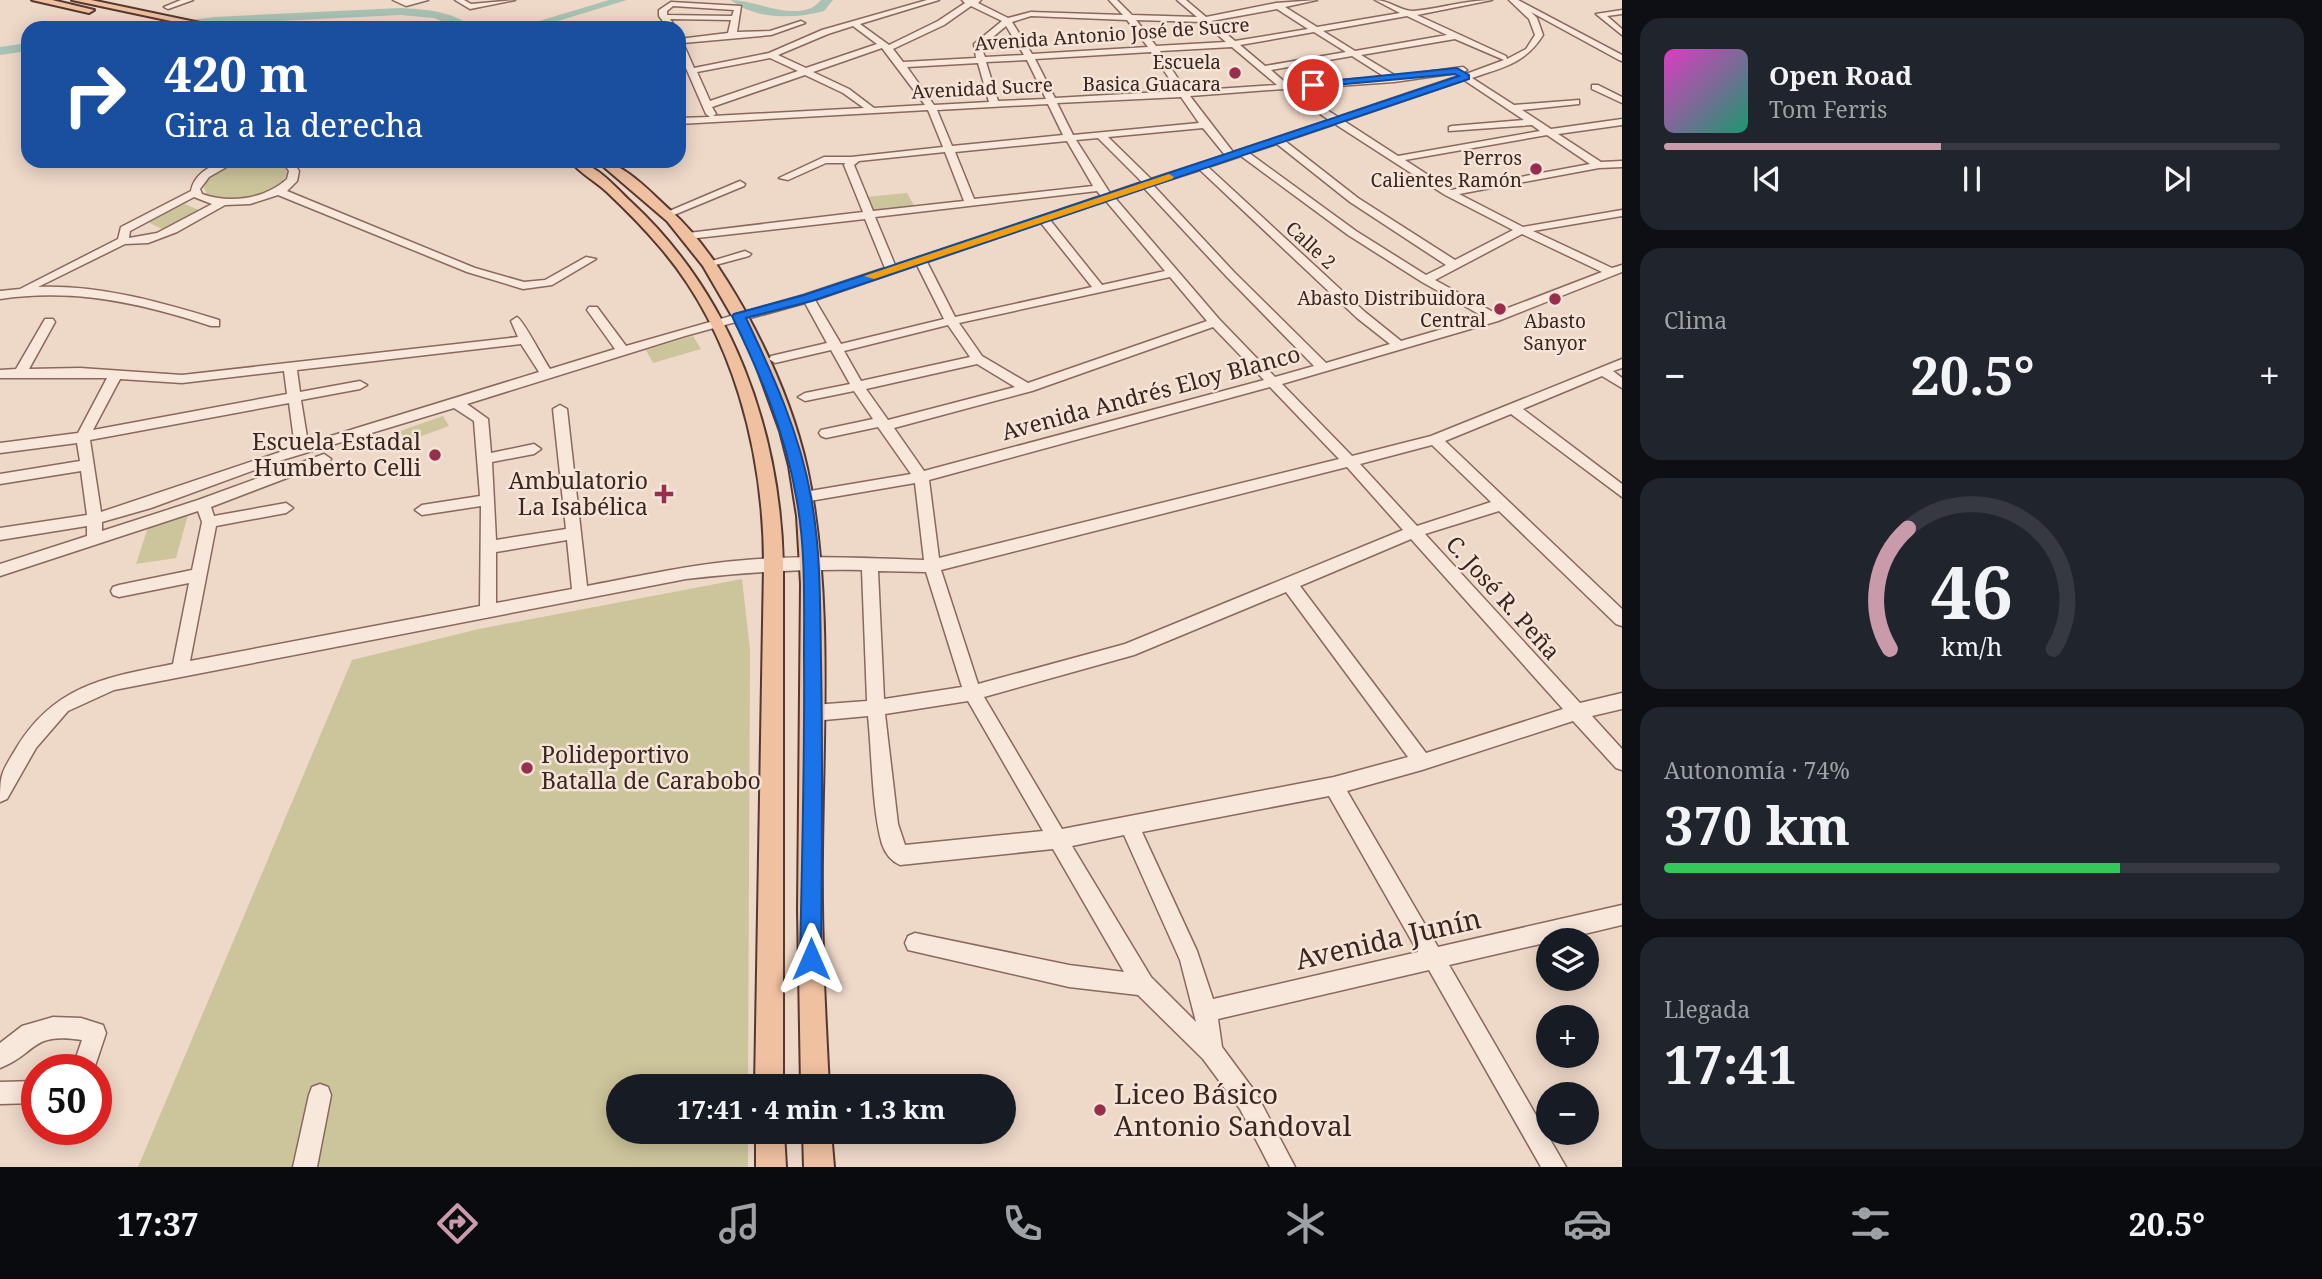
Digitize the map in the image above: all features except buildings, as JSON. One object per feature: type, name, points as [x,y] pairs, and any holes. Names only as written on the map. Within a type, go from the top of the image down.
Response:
[{"type":"main road","points":[[37,0],[139,21]]},
{"type":"main road","points":[[77,0],[164,21]]},
{"type":"main road","points":[[585,168],[628,203],[667,244],[692,277],[717,321],[746,389],[762,450],[772,508],[775,713],[767,1002],[769,1074]]},
{"type":"main road","points":[[611,168],[688,236],[708,264],[738,316],[771,384],[804,497],[811,564],[813,713],[810,886],[815,1074]]},
{"type":"main road","points":[[770,1144],[771,1167]]},
{"type":"main road","points":[[818,1144],[819,1167]]},
{"type":"street","points":[[168,7],[189,0]]},
{"type":"street","points":[[397,0],[406,4],[424,0]]},
{"type":"street","points":[[458,0],[470,7],[511,0]]},
{"type":"street","points":[[691,71],[771,55],[853,23],[935,0]]},
{"type":"street","points":[[708,105],[803,71],[885,46],[941,23],[969,1],[981,0]]},
{"type":"street","points":[[1113,0],[1132,16],[1203,125],[1236,154],[1352,233],[1426,280],[1494,318]]},
{"type":"street","points":[[1181,0],[1201,20],[1285,86],[1449,193],[1522,230],[1618,272]]},
{"type":"street","points":[[1268,0],[1394,79]]},
{"type":"street","points":[[994,104],[977,46],[1007,21],[1021,16],[1132,16],[1201,20],[1313,0]]},
{"type":"street","points":[[1379,0],[1503,58]]},
{"type":"street","name":"Avenida Antonio José de Sucre","points":[[902,65],[1232,44],[1488,0]]},
{"type":"street","points":[[688,236],[868,214],[1104,192],[1147,184],[1278,140],[1503,58],[1518,48],[1528,31],[1524,18],[1504,0]]},
{"type":"street","points":[[1459,73],[1517,58],[1536,43],[1539,35],[1535,20],[1514,0]]},
{"type":"street","points":[[1514,0],[1622,58]]},
{"type":"street","points":[[969,1],[1007,21]]},
{"type":"street","points":[[668,21],[663,16],[663,10],[671,4],[738,8],[732,35]]},
{"type":"street","points":[[1622,12],[1600,14],[1622,33]]},
{"type":"street","points":[[666,17],[734,18]]},
{"type":"street","name":"C. José R. Peña","points":[[1007,21],[1030,57],[1069,137],[1104,192],[1215,322],[1352,463],[1622,762]]},
{"type":"street","points":[[686,41],[771,33],[801,23]]},
{"type":"street","points":[[853,23],[885,46],[932,108],[971,204]]},
{"type":"street","points":[[1264,69],[1454,36]]},
{"type":"street","points":[[771,55],[846,90],[873,111]]},
{"type":"street","points":[[686,59],[713,119]]},
{"type":"street","points":[[1459,73],[1599,165]]},
{"type":"street","name":"Avenidad Sucre","points":[[686,121],[1181,94],[1459,73]]},
{"type":"street","points":[[1595,87],[1622,100]]},
{"type":"street","points":[[1513,108],[1562,106],[1576,102]]},
{"type":"street","points":[[1452,129],[1531,122]]},
{"type":"street","points":[[1396,159],[1622,122]]},
{"type":"street","points":[[784,178],[824,160],[852,160],[948,148],[1203,125]]},
{"type":"street","points":[[1101,135],[1230,274],[1324,368]]},
{"type":"street","points":[[1278,140],[1354,200],[1456,266]]},
{"type":"street","points":[[852,160],[849,165],[891,269]]},
{"type":"street","points":[[1449,193],[1599,165],[1622,164]]},
{"type":"street","name":"Calle 2","points":[[1202,166],[1361,315],[1400,346]]},
{"type":"street","points":[[196,192],[197,181],[216,168]]},
{"type":"street","points":[[196,192],[207,201],[220,204],[253,201],[278,191],[292,180],[295,173],[293,168]]},
{"type":"street","points":[[665,215],[740,184]]},
{"type":"street","points":[[278,191],[471,270],[523,286],[548,284],[590,259]]},
{"type":"street","points":[[123,240],[125,229],[196,192]]},
{"type":"street","points":[[0,534],[95,519],[302,449],[457,403],[546,373],[717,321],[808,298],[1043,218],[1104,192]]},
{"type":"street","points":[[23,290],[123,240],[141,241],[159,236],[220,204]]},
{"type":"street","points":[[1426,280],[1522,230],[1622,213]]},
{"type":"street","points":[[1043,218],[1098,289]]},
{"type":"street","points":[[708,264],[745,254]]},
{"type":"street","points":[[920,260],[951,321],[978,359],[1027,388]]},
{"type":"street","name":"Avenida Andrés Eloy Blanco","points":[[804,497],[920,477],[1324,368],[1494,318],[1618,272]]},
{"type":"street","points":[[775,359],[1174,273]]},
{"type":"street","points":[[0,295],[23,290],[80,291],[154,302],[215,323]]},
{"type":"street","points":[[808,298],[857,385],[920,477],[932,566],[972,693],[1143,985],[1211,1051],[1248,1101],[1283,1167]]},
{"type":"street","points":[[593,310],[622,350]]},
{"type":"street","points":[[20,373],[49,321]]},
{"type":"street","points":[[517,321],[525,340],[546,373]]},
{"type":"street","points":[[826,433],[883,424],[1027,388],[1215,322]]},
{"type":"street","points":[[0,374],[80,372],[182,380],[525,340]]},
{"type":"street","points":[[804,397],[953,367],[978,359]]},
{"type":"street","points":[[0,793],[30,743],[62,706],[112,683],[686,573],[772,565],[932,566],[1352,463],[1435,440],[1622,363]]},
{"type":"street","points":[[290,368],[302,449]]},
{"type":"street","points":[[1604,371],[1622,384]]},
{"type":"street","points":[[94,539],[95,519],[83,437],[117,374]]},
{"type":"street","points":[[0,448],[83,437],[360,385]]},
{"type":"street","points":[[457,403],[481,419],[490,547],[488,610]]},
{"type":"street","points":[[1513,408],[1622,492]]},
{"type":"street","points":[[560,409],[580,592]]},
{"type":"street","points":[[1435,440],[1622,620]]},
{"type":"street","points":[[484,459],[534,449]]},
{"type":"street","points":[[0,570],[203,504],[324,459]]},
{"type":"street","points":[[0,479],[87,465]]},
{"type":"street","points":[[422,510],[488,500]]},
{"type":"street","points":[[180,670],[209,522],[203,504]]},
{"type":"street","points":[[813,713],[876,708],[972,693],[1128,650],[1414,532],[1503,504]]},
{"type":"street","points":[[209,522],[286,508]]},
{"type":"street","points":[[490,547],[575,533]]},
{"type":"street","points":[[870,565],[876,708],[888,824],[892,844],[900,855],[1058,839],[1335,786],[1422,762],[1576,712],[1622,701]]},
{"type":"street","points":[[119,591],[197,575]]},
{"type":"street","points":[[1290,585],[1422,762]]},
{"type":"street","points":[[1335,786],[1554,1167]]},
{"type":"street","points":[[1129,824],[1190,958],[1206,1011],[1211,1051]]},
{"type":"street","name":"Avenida Junín","points":[[1206,1011],[1622,915]]},
{"type":"street","points":[[915,943],[1069,976],[1143,985]]},
{"type":"street","points":[[0,1057],[32,1032],[46,1029],[87,1029],[95,1034],[88,1054]]},
{"type":"street","points":[[0,1093],[21,1092]]},
{"type":"street","points":[[305,1167],[320,1094]]},
{"type":"shaded area","points":[[224,168],[284,168],[287,174],[281,183],[272,189],[239,200],[207,194],[204,188],[206,182],[215,172]]},
{"type":"shaded area","points":[[907,193],[915,207],[873,212],[866,197]]},
{"type":"shaded area","points":[[185,204],[199,210],[162,229],[148,222]]},
{"type":"shaded area","points":[[693,336],[701,349],[653,363],[646,350]]},
{"type":"shaded area","points":[[443,416],[449,426],[405,442],[400,431]]},
{"type":"shaded area","points":[[188,515],[176,558],[136,564],[150,521]]},
{"type":"shaded area","name":"Polideportivo Batalla de Carabobo","points":[[742,579],[750,650],[748,1074],[606,1074],[606,1144],[748,1144],[748,1167],[138,1167],[352,660],[479,629]]},
{"type":"waterway","points":[[547,21],[621,0]]},
{"type":"waterway","points":[[737,0],[767,11],[788,14],[820,9],[827,0]]},
{"type":"waterway","points":[[215,21],[400,12],[435,15],[454,21]]},
{"type":"waterway","points":[[0,51],[21,48]]},
{"type":"slow traffic","points":[[869,276],[1169,177]]},
{"type":"place","name":"Escuela Basica Guacara","points":[[1235,73]]},
{"type":"place","name":"Perros Calientes Ramón","points":[[1536,169]]},
{"type":"place","name":"Abasto Sanyor","points":[[1555,299]]},
{"type":"place","name":"Abasto Distribuidora Central","points":[[1500,309]]},
{"type":"place","name":"Escuela Estadal Humberto Celli","points":[[435,455]]},
{"type":"place","name":"Ambulatorio La Isabélica","points":[[664,494]]},
{"type":"place","name":"Polideportivo Batalla de Carabobo","points":[[527,768]]},
{"type":"place","name":"Liceo Básico Antonio Sandoval","points":[[1100,1110]]},
{"type":"route","points":[[811,959],[811,564],[804,497],[771,384],[738,316],[808,298],[1466,77],[1457,71],[1313,85]]}]
